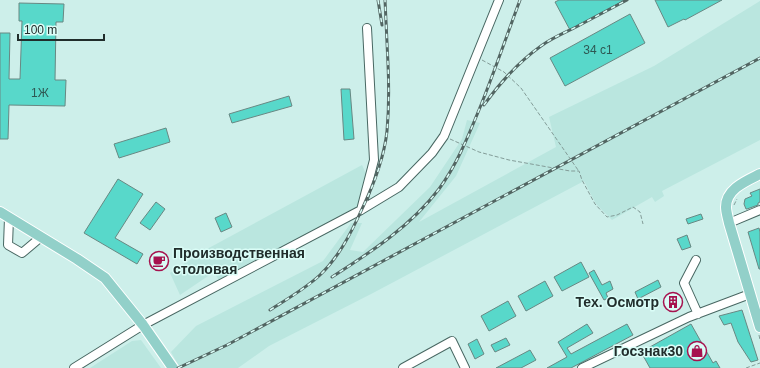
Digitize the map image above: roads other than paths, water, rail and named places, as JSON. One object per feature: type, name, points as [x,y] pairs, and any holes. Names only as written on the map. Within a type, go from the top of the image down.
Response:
[{"type":"main road","points":[[760,174],[735,188],[728,197],[726,207],[729,223],[760,327]]},
{"type":"main road","points":[[0,212],[105,278],[143,325],[173,368]]},
{"type":"lane","points":[[74,368],[143,325],[361,210],[399,187],[432,153],[444,136],[499,0]]},
{"type":"lane","points":[[361,210],[374,160],[367,28]]},
{"type":"lane","points":[[729,223],[760,210]]},
{"type":"lane","points":[[9,218],[8,245],[22,253],[41,237]]},
{"type":"lane","points":[[696,260],[684,283],[698,314]]},
{"type":"lane","points":[[582,368],[689,317],[750,294]]},
{"type":"lane","points":[[403,368],[452,341],[465,368]]},
{"type":"railway","points":[[378,0],[382,25]]},
{"type":"railway","points":[[270,310],[296,294],[327,268],[344,244],[374,181],[384,151],[388,123],[389,81],[385,0]]},
{"type":"railway","points":[[332,277],[376,248],[403,227],[428,202],[446,179],[463,148],[472,127],[520,0]]},
{"type":"railway","points":[[484,105],[510,73],[541,46],[627,0]]},
{"type":"railway","points":[[178,368],[227,345],[760,58]]},
{"type":"place","name":"Производственная столовая","points":[[159,261]]},
{"type":"place","name":"Тех. Осмотр","points":[[673,302]]},
{"type":"place","name":"Госзнак30","points":[[697,351]]}]
